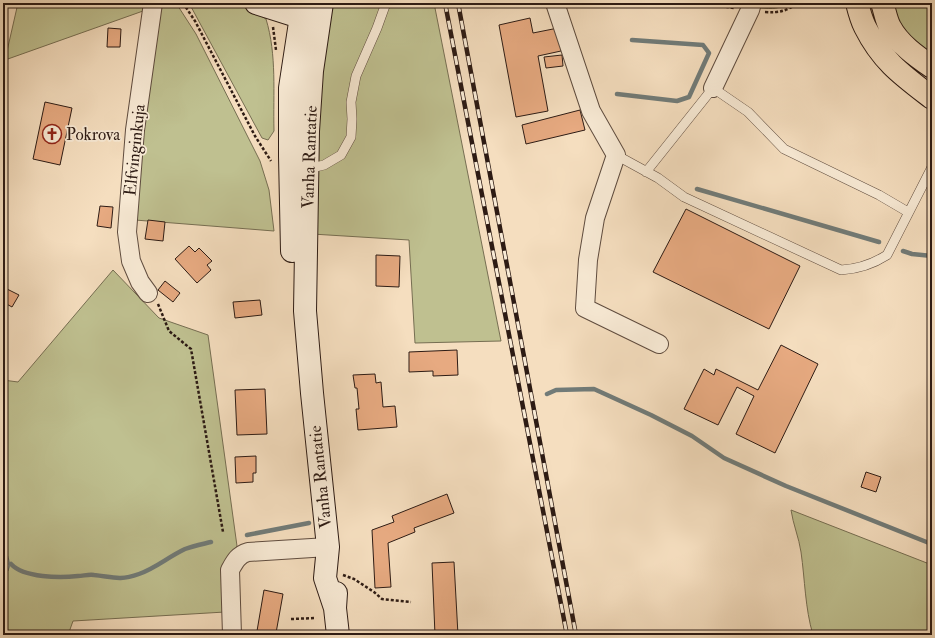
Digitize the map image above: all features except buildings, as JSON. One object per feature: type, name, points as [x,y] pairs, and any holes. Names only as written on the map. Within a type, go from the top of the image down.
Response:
[{"type":"highway","points":[[857,3],[864,25],[879,51],[890,65],[932,98]]},
{"type":"highway","points":[[882,3],[889,26],[898,39],[910,52],[932,67]]},
{"type":"main road","points":[[256,3],[302,10],[322,3]]},
{"type":"main road","name":"Vanha Rantatie","points":[[322,3],[312,71],[307,169],[305,311],[328,547],[336,575],[326,613]]},
{"type":"main road","name":"Vanha Rantatie","points":[[302,10],[290,88],[290,156],[292,258],[305,311]]},
{"type":"main road","name":"Vanha Rantatie","points":[[328,547],[325,578],[326,613],[338,635]]},
{"type":"street","name":"Elfvinginkuja","points":[[152,297],[140,282],[131,261],[127,232],[135,130],[153,3]]},
{"type":"street","points":[[555,3],[591,111],[616,155],[595,218],[588,260],[585,308],[659,344]]},
{"type":"street","points":[[713,88],[752,3]]},
{"type":"street","points":[[232,635],[230,570],[241,554],[248,552],[328,547]]},
{"type":"lane","points":[[307,169],[324,165],[340,155],[350,137],[352,119],[351,102],[356,76],[386,3]]},
{"type":"lane","points":[[646,172],[713,88],[748,112],[784,149],[879,195],[908,212]]},
{"type":"lane","points":[[616,155],[658,178],[684,197],[840,270],[854,269],[876,262],[887,255],[932,167]]},
{"type":"path","points":[[183,3],[195,20],[255,136],[274,166]]},
{"type":"path","points":[[152,297],[169,331],[191,349],[223,532]]},
{"type":"path","points":[[336,575],[344,575],[354,579],[382,599],[411,602]]},
{"type":"path","points":[[291,619],[326,613]]},
{"type":"green space","points":[[18,3],[145,3],[143,11],[5,60]]},
{"type":"green space","points":[[162,3],[176,3],[196,34],[260,161],[269,190],[274,231],[135,220],[143,135]]},
{"type":"green space","points":[[189,3],[236,3],[266,19],[272,46],[274,74],[274,131],[268,140],[262,138]]},
{"type":"green space","points":[[328,3],[434,3],[501,341],[415,343],[409,240],[312,234],[314,153]]},
{"type":"green space","points":[[762,3],[789,3],[776,8],[761,8]]},
{"type":"green space","points":[[890,3],[932,3],[932,57],[903,31]]},
{"type":"green space","points":[[113,270],[159,318],[208,335],[237,546],[225,569],[225,612],[73,621],[68,635],[3,635],[3,575],[8,571],[7,554],[3,552],[3,380],[18,382]]},
{"type":"green space","points":[[791,510],[932,565],[931,635],[813,635],[810,625],[800,547]]},
{"type":"water","points":[[3,552],[7,554],[10,566],[3,575]]},
{"type":"waterway","points":[[617,94],[677,101],[689,97],[709,53],[703,45],[632,40]]},
{"type":"waterway","points":[[697,189],[879,242]]},
{"type":"waterway","points":[[903,251],[912,254],[932,256]]},
{"type":"waterway","points":[[547,394],[556,390],[594,389],[651,415],[692,436],[724,458],[786,486],[929,543],[932,542]]},
{"type":"waterway","points":[[247,535],[309,523]]},
{"type":"waterway","points":[[11,564],[24,572],[43,576],[70,577],[92,575],[116,578],[126,577],[145,572],[185,549],[211,542]]},
{"type":"railway","points":[[445,3],[567,635]]},
{"type":"railway","points":[[458,3],[576,635]]},
{"type":"place","name":"Pokrova","points":[[52,134]]}]
